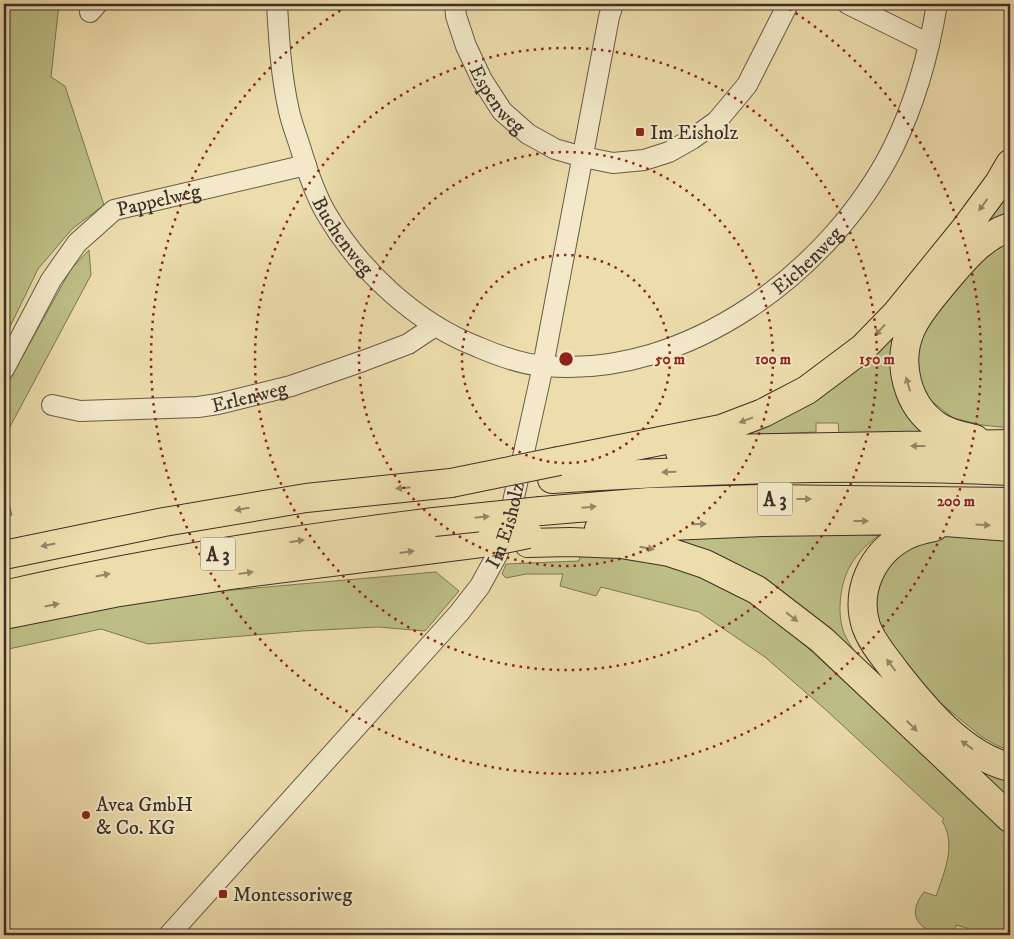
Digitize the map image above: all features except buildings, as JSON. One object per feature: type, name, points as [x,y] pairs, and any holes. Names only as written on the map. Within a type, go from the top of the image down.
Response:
[{"type":"highway","points":[[555,470],[721,429],[763,413],[807,390],[863,348],[890,320],[965,229],[999,183],[1010,164]]},
{"type":"highway","points":[[1006,444],[958,435],[940,428],[928,418],[917,405],[909,390],[905,354],[909,334],[915,321],[957,267],[980,243],[1010,227]]},
{"type":"highway","points":[[555,470],[722,449],[1006,444]]},
{"type":"highway","name":"A 3","points":[[4,555],[164,522],[306,498],[555,470],[655,472],[770,468],[1010,471]]},
{"type":"highway","name":"A 3","points":[[4,595],[197,557],[338,534],[435,535],[532,529],[649,502],[752,500],[1010,502]]},
{"type":"highway","points":[[4,615],[124,591],[238,574],[435,535],[489,542],[532,529],[763,522],[920,520],[1010,527]]},
{"type":"highway","points":[[955,524],[917,531],[905,536],[882,553],[865,584],[862,601],[866,624],[872,640],[920,704],[946,729],[968,746],[987,758],[1010,767]]},
{"type":"highway","points":[[532,529],[570,542],[622,544],[669,552],[705,564],[757,590],[822,640],[1010,818]]},
{"type":"street","name":"Buchenweg","points":[[277,4],[280,57],[289,112],[314,188],[326,213],[352,250],[405,305],[435,326],[461,341],[497,355],[543,366]]},
{"type":"street","name":"Espenweg","points":[[455,4],[456,16],[466,46],[482,80],[502,111],[528,134],[555,148],[584,158],[613,163],[644,160],[669,152],[717,121],[747,85],[788,4]]},
{"type":"street","name":"Im Eisholz","points":[[169,935],[459,613],[480,586],[497,555],[509,520],[543,366],[584,158],[609,16],[613,4]]},
{"type":"street","points":[[848,4],[929,44]]},
{"type":"street","name":"Eichenweg","points":[[543,366],[586,368],[620,364],[663,352],[718,327],[755,304],[795,272],[835,233],[866,193],[892,151],[908,116],[929,44],[937,4]]},
{"type":"street","name":"Pappelweg","points":[[4,369],[50,280],[77,243],[114,210],[306,165]]},
{"type":"street","name":"Erlenweg","points":[[52,405],[80,411],[214,405],[291,386],[363,361],[408,344],[435,326]]},
{"type":"green space","points":[[4,4],[59,4],[51,77],[65,86],[104,205],[72,229],[38,269],[4,339]]},
{"type":"green space","points":[[1010,174],[1010,220],[908,323],[923,421],[919,434],[839,433],[838,423],[816,423],[816,432],[744,435],[779,416]]},
{"type":"green space","points":[[1010,240],[1010,428],[982,425],[953,418],[925,396],[915,367],[919,332],[984,256]]},
{"type":"green space","points":[[89,250],[91,275],[4,438],[4,390],[71,269]]},
{"type":"green space","points":[[4,486],[12,515],[4,517]]},
{"type":"green space","points":[[958,533],[1010,534],[1010,750],[982,737],[911,679],[875,627],[877,576],[919,539]]},
{"type":"green space","points":[[881,534],[856,556],[846,574],[840,607],[844,634],[856,654],[878,680],[1010,779],[1010,808],[854,664],[666,537]]},
{"type":"green space","points":[[581,553],[662,563],[690,573],[743,597],[796,637],[1010,835],[1010,935],[966,935],[967,928],[956,925],[953,935],[943,934],[926,929],[920,924],[916,918],[915,911],[918,902],[924,892],[936,896],[948,859],[949,839],[942,821],[944,819],[826,710],[765,657],[699,612],[601,587],[596,596],[560,586],[563,574],[526,574],[506,578],[502,574],[506,564],[579,561]]},
{"type":"green space","points":[[436,572],[459,591],[425,631],[378,627],[302,631],[148,644],[101,629],[4,650],[4,628],[132,602],[199,593]]},
{"type":"place","name":"Im Eisholz","points":[[640,132]]},
{"type":"place","name":"Avea GmbH & Co. KG","points":[[86,815]]},
{"type":"place","name":"Montessoriweg","points":[[223,894]]}]
